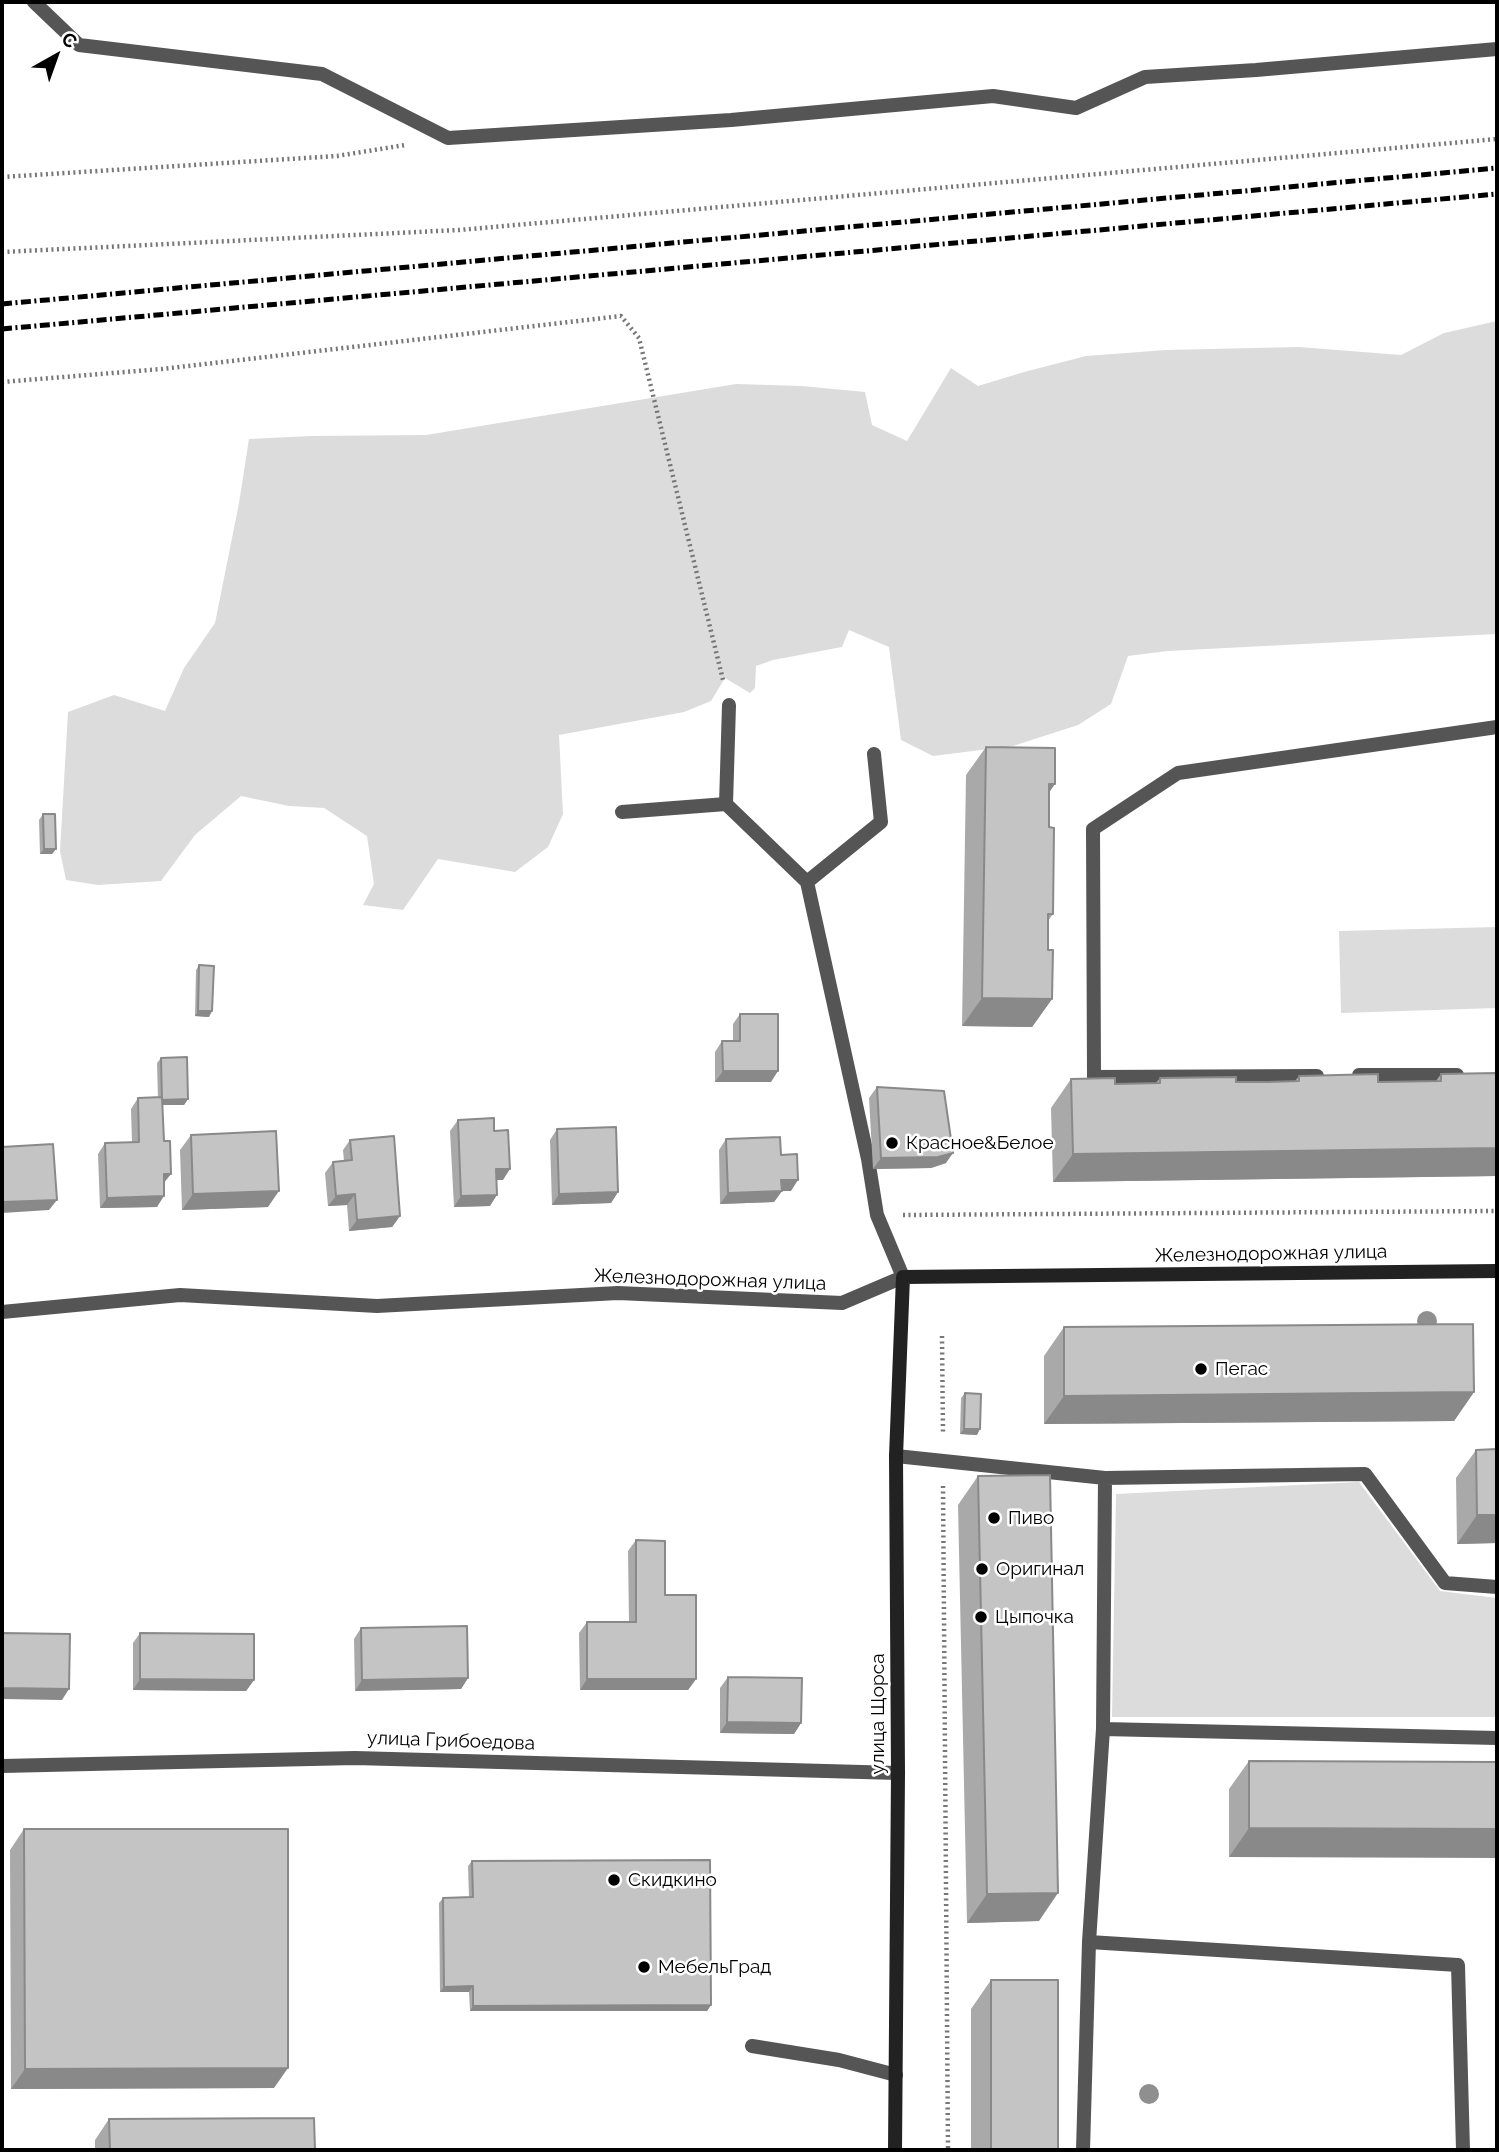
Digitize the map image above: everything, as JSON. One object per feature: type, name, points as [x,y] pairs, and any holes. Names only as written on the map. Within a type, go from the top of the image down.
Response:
[{"type":"main road","name":"Железнодорожная улица","points":[[903,1277],[1497,1270]]},
{"type":"main road","name":"улица Щорса","points":[[895,2150],[898,1773],[896,1456],[903,1277]]},
{"type":"street","points":[[34,2],[79,45],[322,74],[448,138],[731,120],[993,96],[1076,108],[1145,76],[1256,70],[1497,50]]},
{"type":"street","points":[[729,705],[726,804],[807,882],[868,1159],[877,1215],[903,1277]]},
{"type":"street","points":[[1469,1075],[1094,1077],[1093,829],[1178,773],[1497,727]]},
{"type":"street","points":[[807,882],[881,822],[874,754]]},
{"type":"street","points":[[622,813],[726,804]]},
{"type":"street","name":"Железнодорожная улица","points":[[2,1312],[180,1295],[377,1306],[618,1293],[842,1303],[903,1277]]},
{"type":"street","points":[[896,1456],[1105,1478],[1365,1474],[1445,1583],[1497,1587]]},
{"type":"street","points":[[1083,2150],[1089,1942],[1103,1729],[1105,1478]]},
{"type":"street","points":[[1103,1729],[1497,1738]]},
{"type":"street","name":"улица Грибоедова","points":[[2,1766],[355,1758],[898,1773]]},
{"type":"street","points":[[1089,1942],[1458,1965],[1463,2150]]},
{"type":"street","points":[[752,2046],[839,2060],[896,2075]]},
{"type":"path","points":[[2,177],[337,156],[448,138]]},
{"type":"path","points":[[2,251],[459,230],[1497,139]]},
{"type":"path","points":[[2,382],[162,369],[621,316],[639,338],[729,705]]},
{"type":"path","points":[[877,1215],[1497,1211]]},
{"type":"path","points":[[942,1336],[947,2150]]},
{"type":"shaded area","points":[[1497,321],[1497,634],[1168,651],[1128,656],[1111,704],[1078,725],[1013,746],[933,756],[901,740],[889,647],[849,630],[842,647],[773,660],[756,666],[755,688],[750,693],[725,678],[711,701],[684,712],[559,735],[563,814],[548,847],[515,872],[438,859],[403,910],[363,905],[374,884],[367,836],[324,808],[289,806],[241,796],[195,835],[161,881],[98,885],[66,880],[60,851],[68,712],[114,695],[165,711],[184,668],[215,623],[249,439],[426,435],[736,384],[865,392],[872,425],[907,441],[951,368],[978,386],[1086,356],[1166,350],[1299,347],[1401,355],[1444,333]]},
{"type":"shaded area","points":[[1497,927],[1497,1008],[1341,1013],[1339,931]]},
{"type":"shaded area","points":[[1359,1482],[1440,1591],[1497,1598],[1497,1717],[1112,1717],[1116,1494]]},
{"type":"building","points":[[986,747],[1055,748],[1055,784],[1049,784],[1049,827],[1054,828],[1053,914],[1048,914],[1048,950],[1053,950],[1052,999],[982,998]]},
{"type":"building","points":[[43,814],[55,814],[56,849],[44,849]]},
{"type":"building","points":[[199,965],[214,966],[212,1011],[198,1011]]},
{"type":"building","points":[[740,1014],[778,1014],[778,1071],[723,1071],[722,1041],[740,1041]]},
{"type":"building","points":[[187,1057],[188,1099],[162,1100],[161,1058]]},
{"type":"building","points":[[1497,1073],[1497,1148],[1073,1154],[1071,1079],[1115,1078],[1115,1084],[1160,1083],[1160,1078],[1236,1077],[1236,1082],[1267,1082],[1299,1081],[1299,1076],[1378,1074],[1378,1082],[1441,1081],[1441,1074]]},
{"type":"building","points":[[877,1087],[944,1091],[953,1153],[938,1157],[881,1158]]},
{"type":"building","points":[[162,1097],[164,1141],[170,1141],[171,1174],[164,1174],[164,1196],[107,1198],[105,1143],[139,1142],[138,1098]]},
{"type":"building","points":[[494,1118],[494,1131],[508,1130],[510,1169],[496,1169],[497,1195],[461,1196],[458,1120]]},
{"type":"building","points":[[616,1127],[618,1192],[559,1194],[557,1129]]},
{"type":"building","points":[[276,1131],[279,1191],[193,1194],[191,1135]]},
{"type":"building","points":[[394,1136],[400,1216],[357,1220],[355,1194],[336,1196],[333,1162],[352,1160],[350,1140]]},
{"type":"building","points":[[780,1137],[781,1155],[797,1154],[798,1180],[781,1180],[782,1191],[728,1193],[726,1139]]},
{"type":"building","points":[[53,1144],[57,1200],[3,1202],[2,1147]]},
{"type":"building","points":[[1473,1324],[1474,1392],[1064,1396],[1064,1327]]},
{"type":"building","points":[[965,1393],[981,1394],[980,1429],[964,1429]]},
{"type":"building","points":[[1497,1449],[1497,1515],[1477,1515],[1476,1450]]},
{"type":"building","points":[[1050,1475],[1058,1893],[987,1894],[978,1476]]},
{"type":"building","points":[[636,1540],[665,1541],[665,1595],[696,1595],[696,1679],[587,1679],[587,1622],[636,1622]]},
{"type":"building","points":[[467,1626],[468,1678],[362,1680],[361,1628]]},
{"type":"building","points":[[2,1633],[70,1634],[69,1689],[2,1688]]},
{"type":"building","points":[[140,1633],[254,1634],[254,1680],[140,1679]]},
{"type":"building","points":[[728,1677],[802,1678],[801,1723],[727,1722]]},
{"type":"building","points":[[1249,1761],[1497,1762],[1497,1829],[1249,1828]]},
{"type":"building","points":[[24,1829],[288,1829],[288,2068],[25,2069]]},
{"type":"building","points":[[710,1860],[711,2005],[473,2006],[473,1986],[444,1987],[443,1898],[473,1897],[472,1861]]},
{"type":"building","points":[[991,1980],[1058,1980],[1058,2150],[991,2150]]},
{"type":"building","points":[[314,2118],[315,2150],[110,2150],[109,2119]]},
{"type":"railway","points":[[2,304],[1497,168]]},
{"type":"railway","points":[[2,329],[1497,194]]},
{"type":"place","name":"Красное&Белое","points":[[892,1143]]},
{"type":"place","name":"Пегас","points":[[1201,1369]]},
{"type":"place","name":"Пиво","points":[[994,1518]]},
{"type":"place","name":"Оригинал","points":[[982,1569]]},
{"type":"place","name":"Цыпочка","points":[[981,1617]]},
{"type":"place","name":"Скидкино","points":[[614,1880]]},
{"type":"place","name":"МебельГрад","points":[[644,1967]]}]
